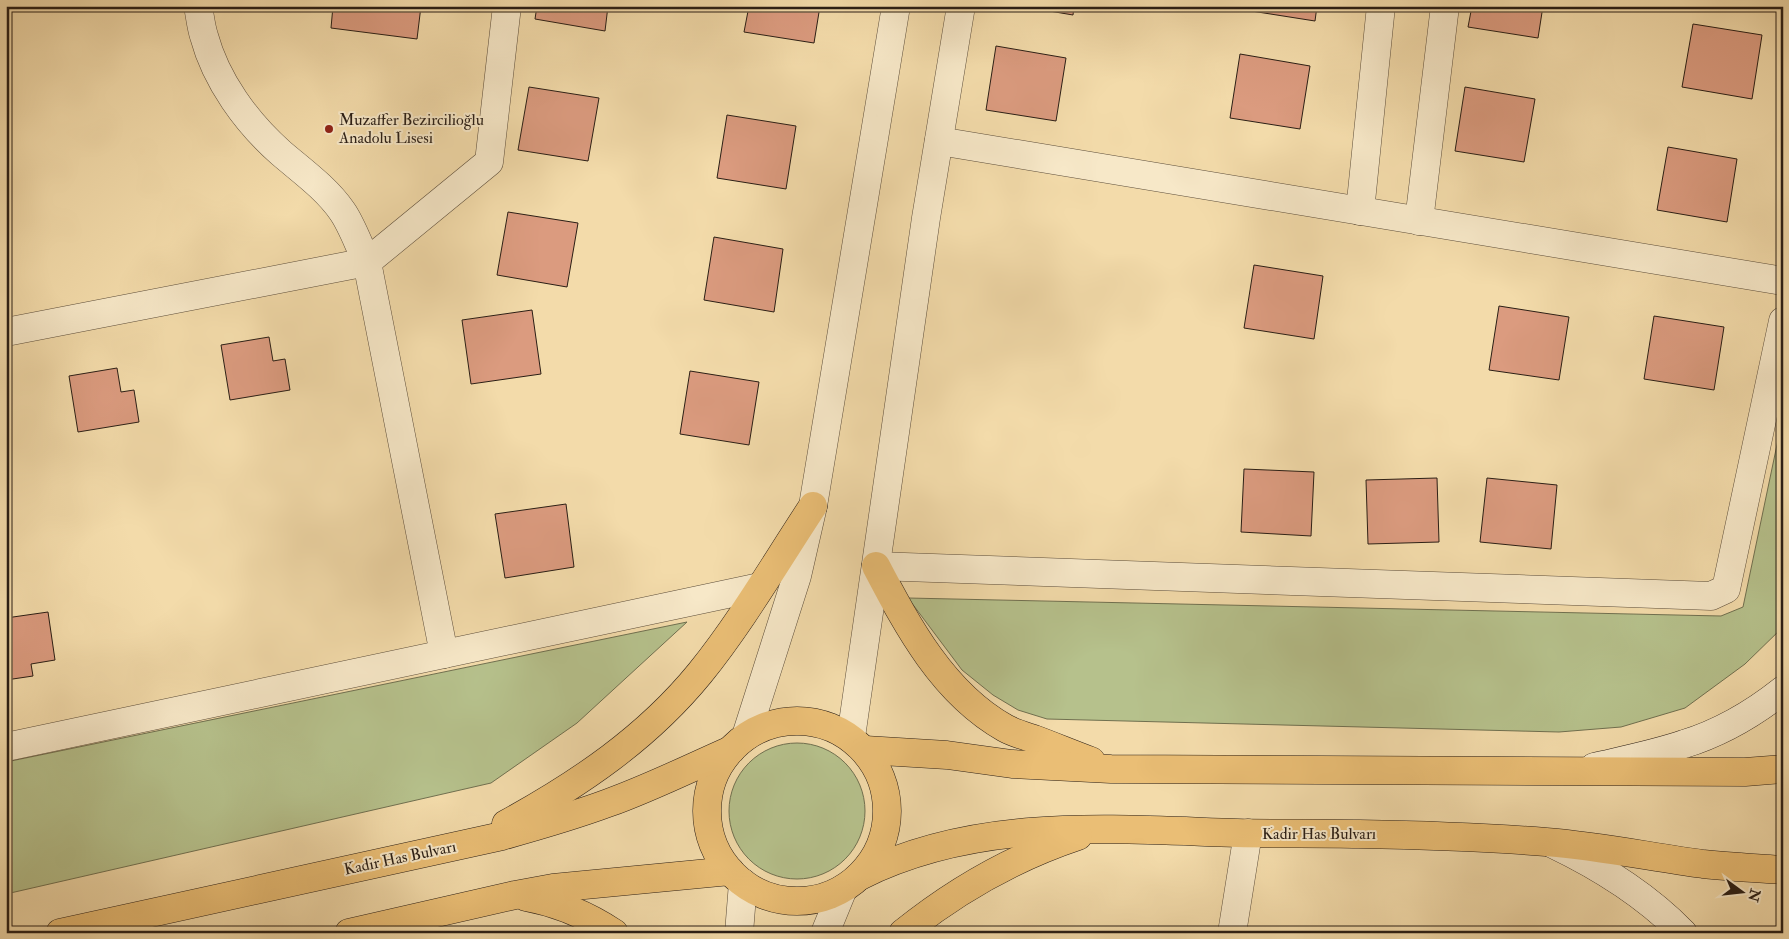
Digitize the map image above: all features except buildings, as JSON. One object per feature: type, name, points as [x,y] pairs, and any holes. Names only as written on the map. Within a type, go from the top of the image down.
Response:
[{"type":"highway","points":[[463,844],[504,825],[552,798],[609,759],[641,734],[700,673],[725,639],[813,506]]},
{"type":"highway","points":[[876,566],[897,607],[922,647],[956,689],[980,711],[1006,729],[1111,768]]},
{"type":"highway","name":"Kadir Has Bulvarı","points":[[60,933],[502,836],[558,820],[609,803],[660,782],[738,743],[766,726],[788,720],[810,721],[824,725],[858,744]]},
{"type":"highway","points":[[737,877],[717,853],[709,833],[707,811],[710,788],[718,768],[738,743]]},
{"type":"highway","points":[[858,744],[1042,766],[1111,768],[1746,772],[1783,769]]},
{"type":"highway","points":[[851,882],[874,858],[884,837],[888,814],[886,791],[878,769],[858,744]]},
{"type":"highway","points":[[903,933],[923,916],[996,872],[1039,851],[1101,829]]},
{"type":"highway","name":"Kadir Has Bulvarı","points":[[737,877],[762,894],[781,900],[802,901],[823,897],[882,864],[958,842],[1028,831],[1101,829],[1447,836],[1549,842],[1706,864],[1783,870]]},
{"type":"highway","points":[[348,933],[515,895],[591,883],[737,877]]},
{"type":"highway","points":[[515,895],[541,900],[566,908],[591,918],[614,933]]},
{"type":"street","points":[[198,6],[204,37],[214,63],[242,111],[261,134],[305,172],[342,211],[367,262],[444,654]]},
{"type":"street","points":[[6,332],[367,262],[489,162],[507,6]]},
{"type":"street","points":[[738,743],[796,576],[813,506],[896,6]]},
{"type":"street","points":[[858,744],[876,566],[961,6]]},
{"type":"street","points":[[1360,211],[1381,6]]},
{"type":"street","points":[[1419,221],[1445,6]]},
{"type":"street","points":[[939,141],[1783,282]]},
{"type":"street","points":[[876,566],[1711,596],[1726,589],[1783,321]]},
{"type":"street","points":[[6,747],[760,587]]},
{"type":"street","points":[[1580,770],[1685,744],[1718,731],[1749,714],[1783,690]]},
{"type":"street","points":[[1232,933],[1248,833]]},
{"type":"street","points":[[1246,933],[1248,833]]},
{"type":"street","points":[[1549,842],[1614,876],[1643,898],[1683,933]]},
{"type":"street","points":[[737,877],[739,933]]},
{"type":"street","points":[[825,933],[851,882]]},
{"type":"green space","points":[[1783,416],[1783,627],[1745,664],[1685,708],[1621,727],[1559,732],[1047,719],[1018,710],[993,695],[962,670],[908,598],[1721,616],[1743,607]]},
{"type":"green space","points":[[687,622],[577,723],[491,783],[6,894],[6,762]]},
{"type":"green space","points":[[797,743],[823,748],[845,763],[860,785],[865,811],[860,837],[845,859],[823,874],[797,879],[771,874],[749,859],[734,837],[729,811],[734,785],[749,763],[771,748]]},
{"type":"place","name":"Muzaffer Bezircilioğlu Anadolu Lisesi","points":[[329,129]]}]
